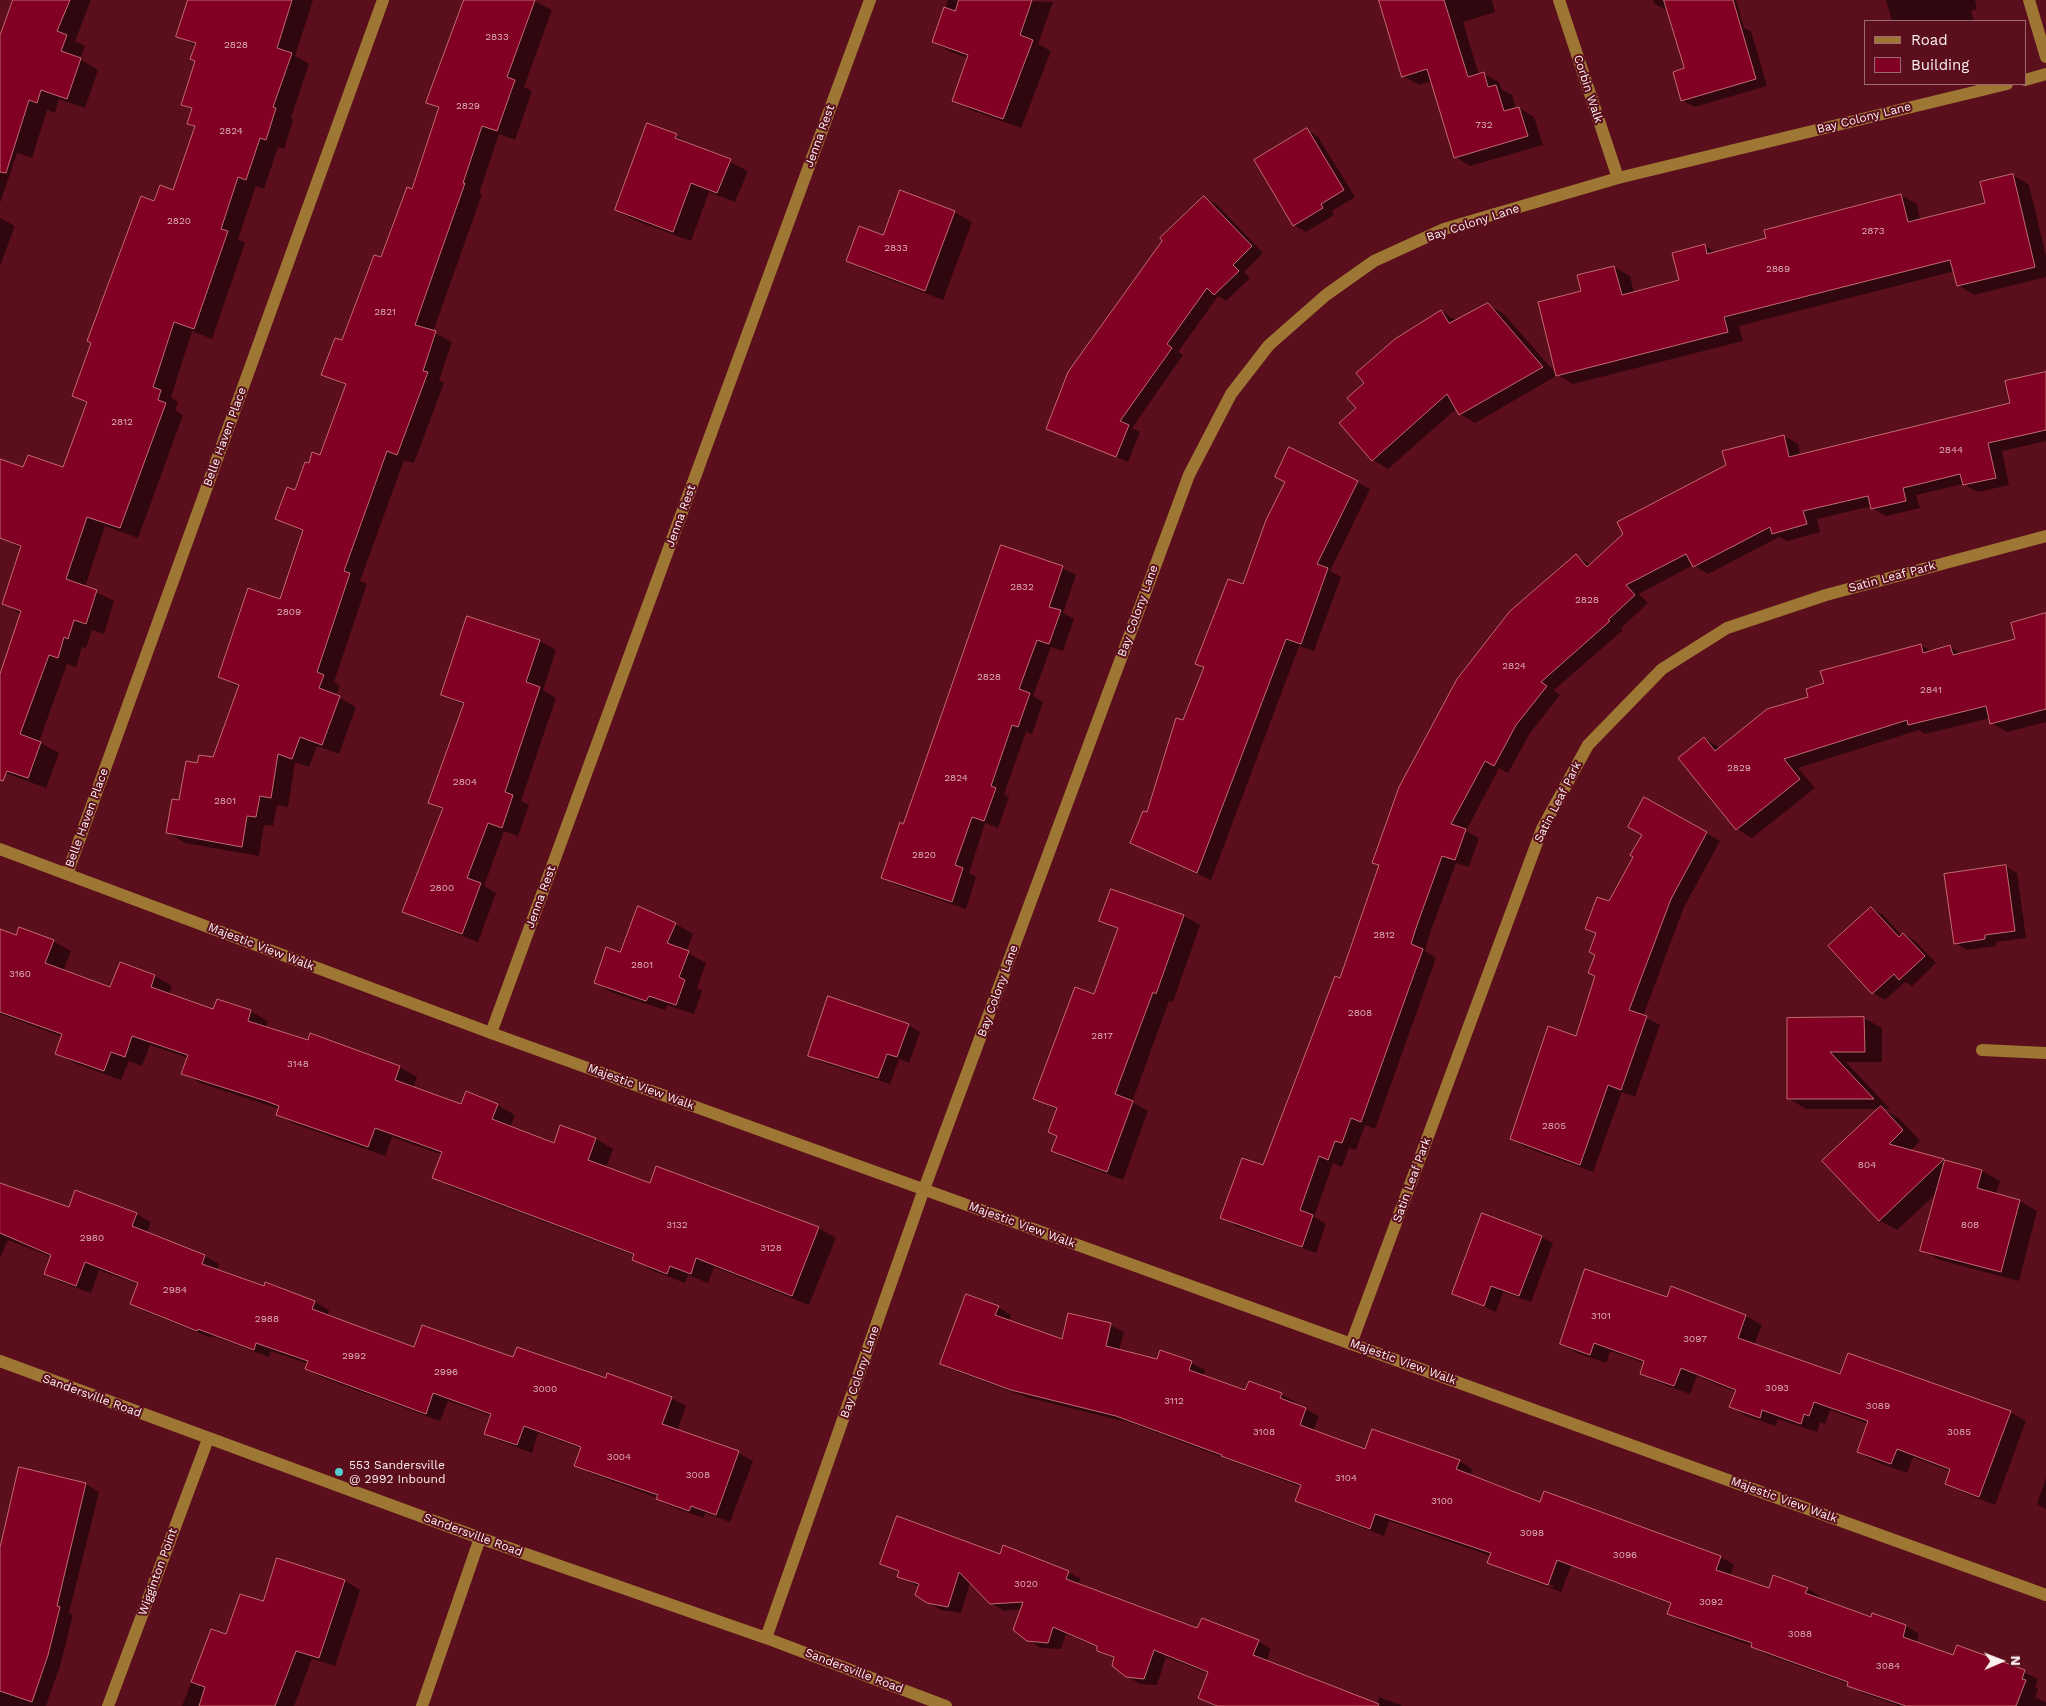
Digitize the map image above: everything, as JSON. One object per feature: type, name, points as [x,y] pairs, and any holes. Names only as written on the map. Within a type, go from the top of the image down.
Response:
[{"type":"street","name":"Belle Haven Place","points":[[67,874],[383,0]]},
{"type":"street","name":"Jenna Rest","points":[[491,1033],[870,0]]},
{"type":"street","name":"Corbin Walk","points":[[1559,0],[1618,178]]},
{"type":"street","points":[[2029,0],[2046,57]]},
{"type":"street","points":[[2026,80],[2046,74]]},
{"type":"street","name":"Bay Colony Lane","points":[[766,1638],[924,1189],[1189,475],[1231,394],[1269,345],[1326,295],[1374,261],[1444,230],[1618,178],[2003,85]]},
{"type":"street","name":"Satin Leaf Park","points":[[1351,1344],[1542,829],[1588,745],[1662,668],[1727,628],[1826,595],[2046,536]]},
{"type":"street","name":"Majestic View Walk","points":[[0,849],[491,1033],[2046,1595]]},
{"type":"street","points":[[1982,1050],[2046,1053]]},
{"type":"street","name":"Sandersville Road","points":[[0,1361],[480,1538],[766,1638],[946,1706]]},
{"type":"street","name":"Wigginton Point","points":[[108,1706],[208,1438]]},
{"type":"street","points":[[422,1706],[480,1538]]},
{"type":"building","points":[[13,0],[70,0],[57,31],[67,35],[61,51],[81,58],[67,99],[41,90],[37,103],[29,100],[6,173],[0,172],[0,36]]},
{"type":"building","points":[[188,0],[292,0],[277,48],[292,53],[273,107],[276,108],[266,140],[260,138],[246,180],[238,177],[221,229],[228,231],[194,329],[174,322],[153,387],[161,390],[158,400],[166,403],[120,528],[87,517],[66,579],[97,590],[86,624],[74,620],[68,639],[64,637],[58,658],[49,655],[20,734],[41,742],[28,778],[7,771],[3,781],[0,780],[0,674],[21,611],[2,604],[21,546],[0,538],[0,459],[23,467],[28,455],[63,467],[87,402],[72,396],[91,343],[87,341],[141,196],[154,201],[160,185],[173,190],[195,126],[187,124],[192,108],[181,105],[195,61],[190,59],[196,43],[176,37]]},
{"type":"building","points":[[464,0],[535,0],[507,77],[515,80],[497,131],[482,126],[463,183],[465,183],[415,325],[436,331],[423,371],[428,372],[397,455],[387,451],[344,571],[350,573],[317,672],[324,675],[319,688],[340,696],[322,745],[300,737],[292,759],[278,754],[271,798],[260,796],[256,817],[247,816],[242,847],[166,833],[172,799],[179,800],[186,761],[197,763],[199,755],[213,757],[239,685],[218,677],[248,588],[280,599],[303,530],[275,519],[287,487],[295,490],[305,462],[309,463],[312,452],[320,455],[346,384],[321,375],[335,338],[342,340],[374,255],[381,257],[407,187],[412,189],[439,107],[426,103]]},
{"type":"building","points":[[959,0],[1032,0],[1020,35],[1033,40],[1003,119],[952,101],[968,55],[932,42],[944,7],[955,11]]},
{"type":"building","points":[[1379,0],[1444,0],[1468,77],[1484,72],[1488,87],[1496,85],[1504,111],[1519,107],[1528,136],[1454,158],[1427,69],[1402,77]]},
{"type":"building","points":[[1664,0],[1733,0],[1756,79],[1681,101],[1673,72],[1684,68]]},
{"type":"building","points":[[647,123],[677,134],[675,138],[731,159],[717,193],[691,183],[673,232],[615,210]]},
{"type":"building","points":[[1307,128],[1344,190],[1321,204],[1323,208],[1293,226],[1254,160]]},
{"type":"building","points":[[2013,174],[2035,267],[1957,286],[1950,260],[1724,317],[1728,332],[1556,376],[1538,302],[1581,291],[1577,275],[1614,266],[1622,295],[1679,280],[1672,253],[1705,244],[1707,254],[1766,238],[1764,230],[1901,194],[1908,222],[1985,203],[1980,182]]},
{"type":"building","points":[[900,190],[955,211],[925,291],[846,261],[859,226],[883,235]]},
{"type":"building","points":[[1204,196],[1252,246],[1233,265],[1239,271],[1214,295],[1207,288],[1167,344],[1172,348],[1120,421],[1129,425],[1116,457],[1046,429],[1068,372],[1162,241],[1160,238]]},
{"type":"building","points":[[1488,303],[1543,367],[1459,415],[1447,394],[1372,461],[1339,423],[1356,408],[1347,398],[1364,383],[1356,373],[1395,339],[1441,310],[1449,323]]},
{"type":"building","points":[[2046,372],[2046,430],[1988,443],[1996,478],[1963,485],[1960,474],[1903,488],[1906,501],[1871,509],[1868,496],[1803,511],[1807,524],[1772,534],[1770,527],[1693,567],[1686,554],[1626,585],[1635,595],[1608,620],[1610,621],[1541,682],[1547,686],[1516,725],[1494,766],[1485,761],[1451,824],[1466,829],[1455,860],[1442,856],[1417,925],[1411,944],[1423,949],[1361,1122],[1351,1118],[1342,1143],[1335,1141],[1328,1160],[1319,1156],[1300,1210],[1313,1215],[1302,1247],[1220,1218],[1242,1158],[1263,1165],[1335,976],[1340,978],[1379,865],[1372,863],[1399,787],[1457,679],[1510,611],[1576,554],[1587,567],[1623,534],[1617,522],[1726,465],[1722,451],[1784,435],[1789,457],[2010,403],[2005,381]]},
{"type":"building","points":[[1289,447],[1358,481],[1317,564],[1328,568],[1301,644],[1286,639],[1197,873],[1130,843],[1143,811],[1147,812],[1176,718],[1183,720],[1204,667],[1195,664],[1228,579],[1243,584],[1266,520],[1285,482],[1275,477]]},
{"type":"building","points":[[1001,545],[1063,566],[1049,607],[1061,610],[1049,644],[1037,640],[1019,689],[1030,693],[1018,727],[1012,725],[991,786],[996,788],[984,821],[972,817],[955,865],[963,868],[952,902],[881,878],[900,822],[903,824]]},
{"type":"building","points":[[2046,613],[2046,709],[1990,724],[1986,706],[1908,725],[1907,720],[1784,759],[1800,779],[1736,830],[1678,758],[1704,737],[1715,751],[1767,709],[1808,697],[1806,689],[1824,683],[1820,671],[1921,644],[1923,653],[1950,645],[1953,655],[2015,639],[2011,623]]},
{"type":"building","points":[[467,616],[540,640],[526,682],[540,687],[505,792],[513,795],[502,828],[488,823],[467,878],[481,883],[462,934],[402,912],[443,808],[428,803],[464,703],[441,695]]},
{"type":"building","points":[[1644,797],[1707,832],[1671,899],[1629,1010],[1647,1016],[1621,1090],[1608,1085],[1580,1165],[1510,1139],[1548,1026],[1576,1036],[1595,976],[1588,973],[1595,955],[1589,952],[1596,933],[1585,929],[1597,897],[1609,901],[1633,857],[1630,855],[1642,835],[1628,827]]},
{"type":"building","points":[[2006,865],[2015,931],[1985,935],[1985,939],[1954,944],[1944,874]]},
{"type":"building","points":[[1111,889],[1184,915],[1156,994],[1153,992],[1115,1094],[1133,1101],[1107,1172],[1051,1151],[1057,1136],[1048,1132],[1057,1108],[1033,1099],[1075,987],[1094,994],[1118,928],[1099,921]]},
{"type":"building","points":[[638,906],[676,923],[667,943],[689,951],[679,977],[685,980],[676,1005],[649,996],[646,1001],[594,983],[606,947],[620,952]]},
{"type":"building","points":[[1871,907],[1899,937],[1903,933],[1925,956],[1899,980],[1894,974],[1872,994],[1828,946]]},
{"type":"building","points":[[19,927],[54,940],[45,963],[110,987],[120,962],[155,975],[151,987],[213,1009],[217,999],[251,1010],[248,1021],[308,1040],[310,1033],[400,1066],[395,1080],[461,1104],[466,1091],[498,1104],[492,1119],[554,1143],[560,1125],[596,1138],[588,1160],[650,1183],[656,1166],[819,1227],[792,1296],[696,1258],[691,1274],[670,1266],[667,1274],[632,1260],[634,1254],[432,1178],[442,1152],[375,1128],[368,1147],[276,1115],[279,1106],[181,1074],[188,1055],[132,1036],[125,1057],[111,1052],[104,1071],[55,1054],[62,1034],[0,1012],[0,929],[16,935]]},
{"type":"building","points":[[828,996],[909,1024],[897,1057],[887,1054],[878,1078],[808,1056]]},
{"type":"building","points":[[1864,1017],[1865,1052],[1830,1052],[1874,1099],[1787,1099],[1787,1018]]},
{"type":"building","points":[[1881,1106],[1903,1130],[1889,1144],[1944,1159],[1879,1221],[1822,1161]]},
{"type":"building","points":[[1945,1160],[1982,1170],[1977,1188],[2020,1200],[2001,1272],[1920,1251]]},
{"type":"building","points":[[0,1183],[69,1207],[75,1190],[137,1213],[132,1226],[205,1255],[202,1264],[264,1286],[265,1282],[315,1301],[312,1309],[414,1347],[422,1325],[513,1357],[517,1347],[606,1378],[607,1373],[672,1397],[662,1424],[739,1451],[716,1515],[691,1506],[689,1511],[656,1499],[658,1495],[574,1466],[581,1447],[524,1426],[517,1445],[484,1434],[491,1414],[433,1393],[426,1414],[305,1369],[308,1361],[256,1343],[254,1350],[198,1329],[197,1331],[130,1304],[138,1283],[85,1262],[76,1286],[44,1274],[51,1255],[0,1233]]},
{"type":"building","points":[[1482,1213],[1542,1236],[1519,1296],[1491,1286],[1484,1306],[1452,1294]]},
{"type":"building","points":[[1585,1269],[1667,1297],[1671,1286],[1746,1315],[1738,1338],[1840,1374],[1848,1353],[2011,1411],[1979,1497],[1945,1484],[1950,1469],[1897,1449],[1891,1464],[1857,1452],[1868,1421],[1814,1402],[1809,1416],[1804,1414],[1801,1424],[1762,1410],[1760,1418],[1729,1407],[1736,1390],[1681,1368],[1674,1386],[1640,1374],[1644,1361],[1594,1343],[1590,1355],[1560,1344]]},
{"type":"building","points":[[966,1294],[999,1306],[995,1315],[1062,1339],[1068,1313],[1111,1323],[1106,1346],[1157,1359],[1160,1350],[1192,1361],[1189,1370],[1245,1390],[1249,1381],[1282,1393],[1280,1398],[1306,1408],[1300,1425],[1365,1449],[1372,1429],[1460,1460],[1456,1469],[1540,1502],[1544,1491],[1721,1556],[1716,1570],[1769,1588],[1773,1575],[1808,1588],[1805,1593],[1871,1617],[1872,1613],[1906,1625],[1903,1637],[1953,1655],[1957,1645],[2025,1670],[2022,1679],[2026,1680],[2016,1706],[1906,1706],[1847,1686],[1848,1682],[1751,1647],[1752,1643],[1667,1614],[1671,1603],[1557,1560],[1548,1585],[1487,1563],[1491,1553],[1375,1514],[1370,1529],[1295,1501],[1301,1485],[1116,1416],[1011,1390],[940,1364]]},
{"type":"building","points":[[19,1467],[86,1483],[57,1606],[60,1607],[48,1655],[32,1702],[0,1691],[0,1548]]},
{"type":"building","points":[[897,1516],[1000,1554],[1003,1545],[1069,1571],[1066,1579],[1197,1628],[1202,1618],[1259,1640],[1253,1655],[1379,1704],[1378,1706],[1217,1706],[1198,1698],[1208,1672],[1154,1650],[1144,1679],[1126,1677],[1112,1666],[1114,1657],[1097,1651],[1097,1646],[1053,1627],[1048,1643],[1027,1641],[1013,1630],[1023,1602],[990,1604],[959,1572],[948,1607],[927,1603],[915,1595],[919,1584],[897,1577],[899,1571],[880,1564]]},
{"type":"building","points":[[277,1558],[345,1580],[319,1658],[296,1651],[275,1706],[199,1706],[205,1687],[191,1682],[211,1629],[226,1634],[240,1594],[263,1601]]},
{"type":"place","name":"553 Sandersville @ 2992 Inbound","points":[[339,1472]]}]
